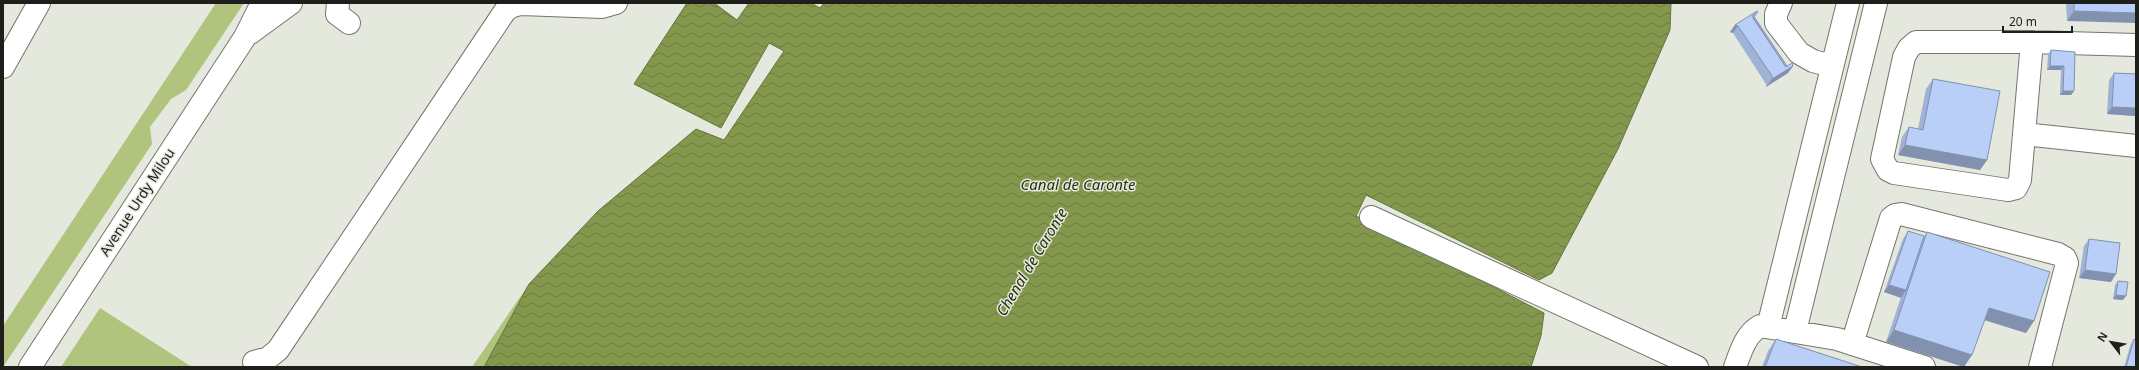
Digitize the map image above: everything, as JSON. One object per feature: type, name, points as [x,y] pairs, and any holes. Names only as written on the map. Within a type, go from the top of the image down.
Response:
[{"type":"street","points":[[3,67],[40,3]]},
{"type":"street","name":"Avenue Urdy Milou","points":[[30,367],[245,37],[262,3]]},
{"type":"street","name":"Avenue Urdy Milou","points":[[245,37],[291,3]]},
{"type":"street","points":[[338,3],[338,14],[349,23]]},
{"type":"street","points":[[254,362],[268,358],[278,350],[505,10],[512,6],[521,4],[602,7],[616,3]]},
{"type":"street","points":[[1781,3],[1776,14],[1776,22],[1794,47],[1806,58],[1832,66]]},
{"type":"street","points":[[1768,327],[1848,3]]},
{"type":"street","points":[[1795,331],[1876,3]]},
{"type":"street","points":[[2032,42],[2020,180],[2016,188],[2008,190],[1894,173],[1888,170],[1882,159],[1904,57],[1909,48],[1916,42],[2032,42],[2136,44]]},
{"type":"street","points":[[2024,134],[2136,146]]},
{"type":"street","points":[[1852,344],[1891,218],[1895,215],[1901,214],[2058,254],[2064,258],[2067,263],[2040,367]]},
{"type":"street","points":[[1371,217],[1697,367]]},
{"type":"street","points":[[1735,367],[1746,339],[1752,331],[1760,326],[1820,336],[1852,344],[1924,367]]},
{"type":"shaded area","points":[[216,3],[244,3],[186,90],[171,99],[150,127],[152,144],[3,367],[3,326]]},
{"type":"shaded area","points":[[529,284],[484,367],[472,367]]},
{"type":"shaded area","points":[[100,308],[192,367],[61,367]]},
{"type":"water","name":"Canal de Caronte","points":[[687,3],[714,3],[737,20],[749,3],[811,3],[820,8],[824,3],[1671,3],[1670,30],[1618,149],[1552,273],[1539,280],[1366,195],[1356,216],[1544,313],[1541,336],[1531,367],[484,367],[529,284],[598,211],[696,129],[724,140],[784,51],[769,43],[721,128],[634,84]]},
{"type":"building","points":[[2074,3],[2136,3],[2136,13],[2074,11]]},
{"type":"building","points":[[1757,11],[1758,12],[1752,16],[1786,67],[1792,63],[1793,66],[1772,79],[1772,76],[1738,26],[1735,25]]},
{"type":"building","points":[[1754,17],[1787,66],[1786,67],[1753,18]]},
{"type":"building","points":[[2051,50],[2075,52],[2074,91],[2063,91],[2064,66],[2050,66]]},
{"type":"building","points":[[2114,73],[2136,74],[2136,108],[2112,107]]},
{"type":"building","points":[[1933,79],[2000,91],[1987,160],[1905,145],[1909,127],[1923,130]]},
{"type":"building","points":[[1908,231],[1924,236],[1906,290],[1889,285]]},
{"type":"building","points":[[1927,232],[2050,272],[2034,321],[1989,308],[1972,355],[1894,330]]},
{"type":"building","points":[[2089,239],[2120,243],[2116,274],[2085,270]]},
{"type":"building","points":[[2118,281],[2128,282],[2126,296],[2116,295]]},
{"type":"building","points":[[1776,339],[1862,367],[1765,367]]},
{"type":"building","points":[[2134,339],[2136,340],[2136,367],[2126,367]]},
{"type":"water label","name":"Chenal de Caronte","points":[[1032,262]]}]
